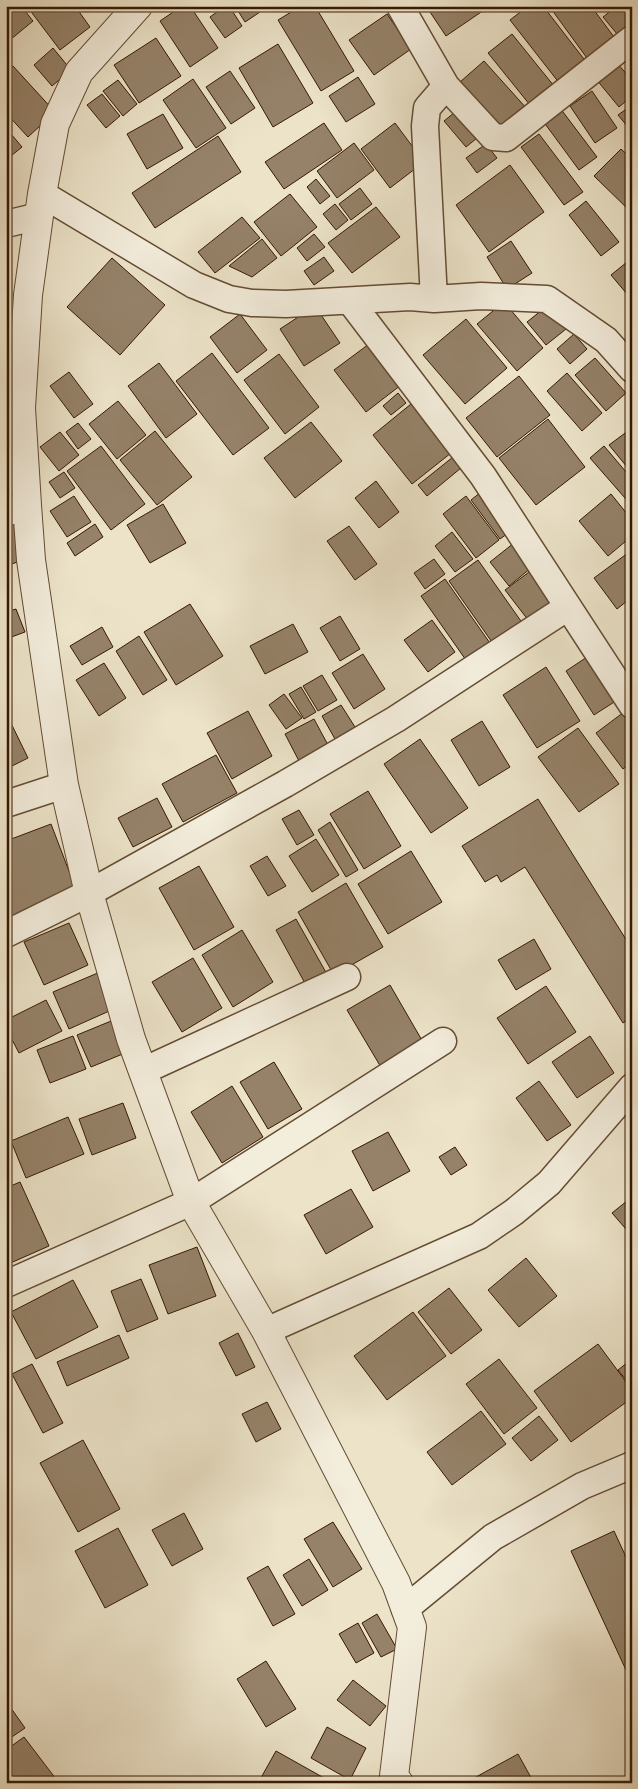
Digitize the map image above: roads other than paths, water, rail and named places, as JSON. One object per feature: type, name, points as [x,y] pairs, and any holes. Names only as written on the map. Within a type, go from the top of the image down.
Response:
[{"type":"street","points":[[138,6],[80,72],[55,124],[28,295],[16,509],[31,560],[64,785],[90,893],[131,1039],[191,1202],[266,1331],[396,1584],[412,1627],[394,1781]]},
{"type":"street","points":[[400,6],[446,86],[493,137],[506,138],[632,40]]},
{"type":"street","points":[[434,299],[425,126],[427,108],[446,86]]},
{"type":"street","points":[[6,224],[41,205]]},
{"type":"street","points":[[41,205],[194,285],[228,299],[252,303],[286,304],[410,297],[434,299],[482,296],[547,298],[606,340],[632,369]]},
{"type":"street","points":[[350,301],[483,476],[632,704]]},
{"type":"street","points":[[6,934],[90,893],[285,784],[396,719],[568,606]]},
{"type":"street","points":[[6,804],[64,785]]},
{"type":"street","points":[[143,1071],[347,977]]},
{"type":"street","points":[[6,1284],[191,1202],[443,1042]]},
{"type":"street","points":[[266,1331],[479,1236],[514,1212],[549,1183],[632,1087]]},
{"type":"street","points":[[405,1609],[494,1537],[582,1486],[632,1465]]}]
